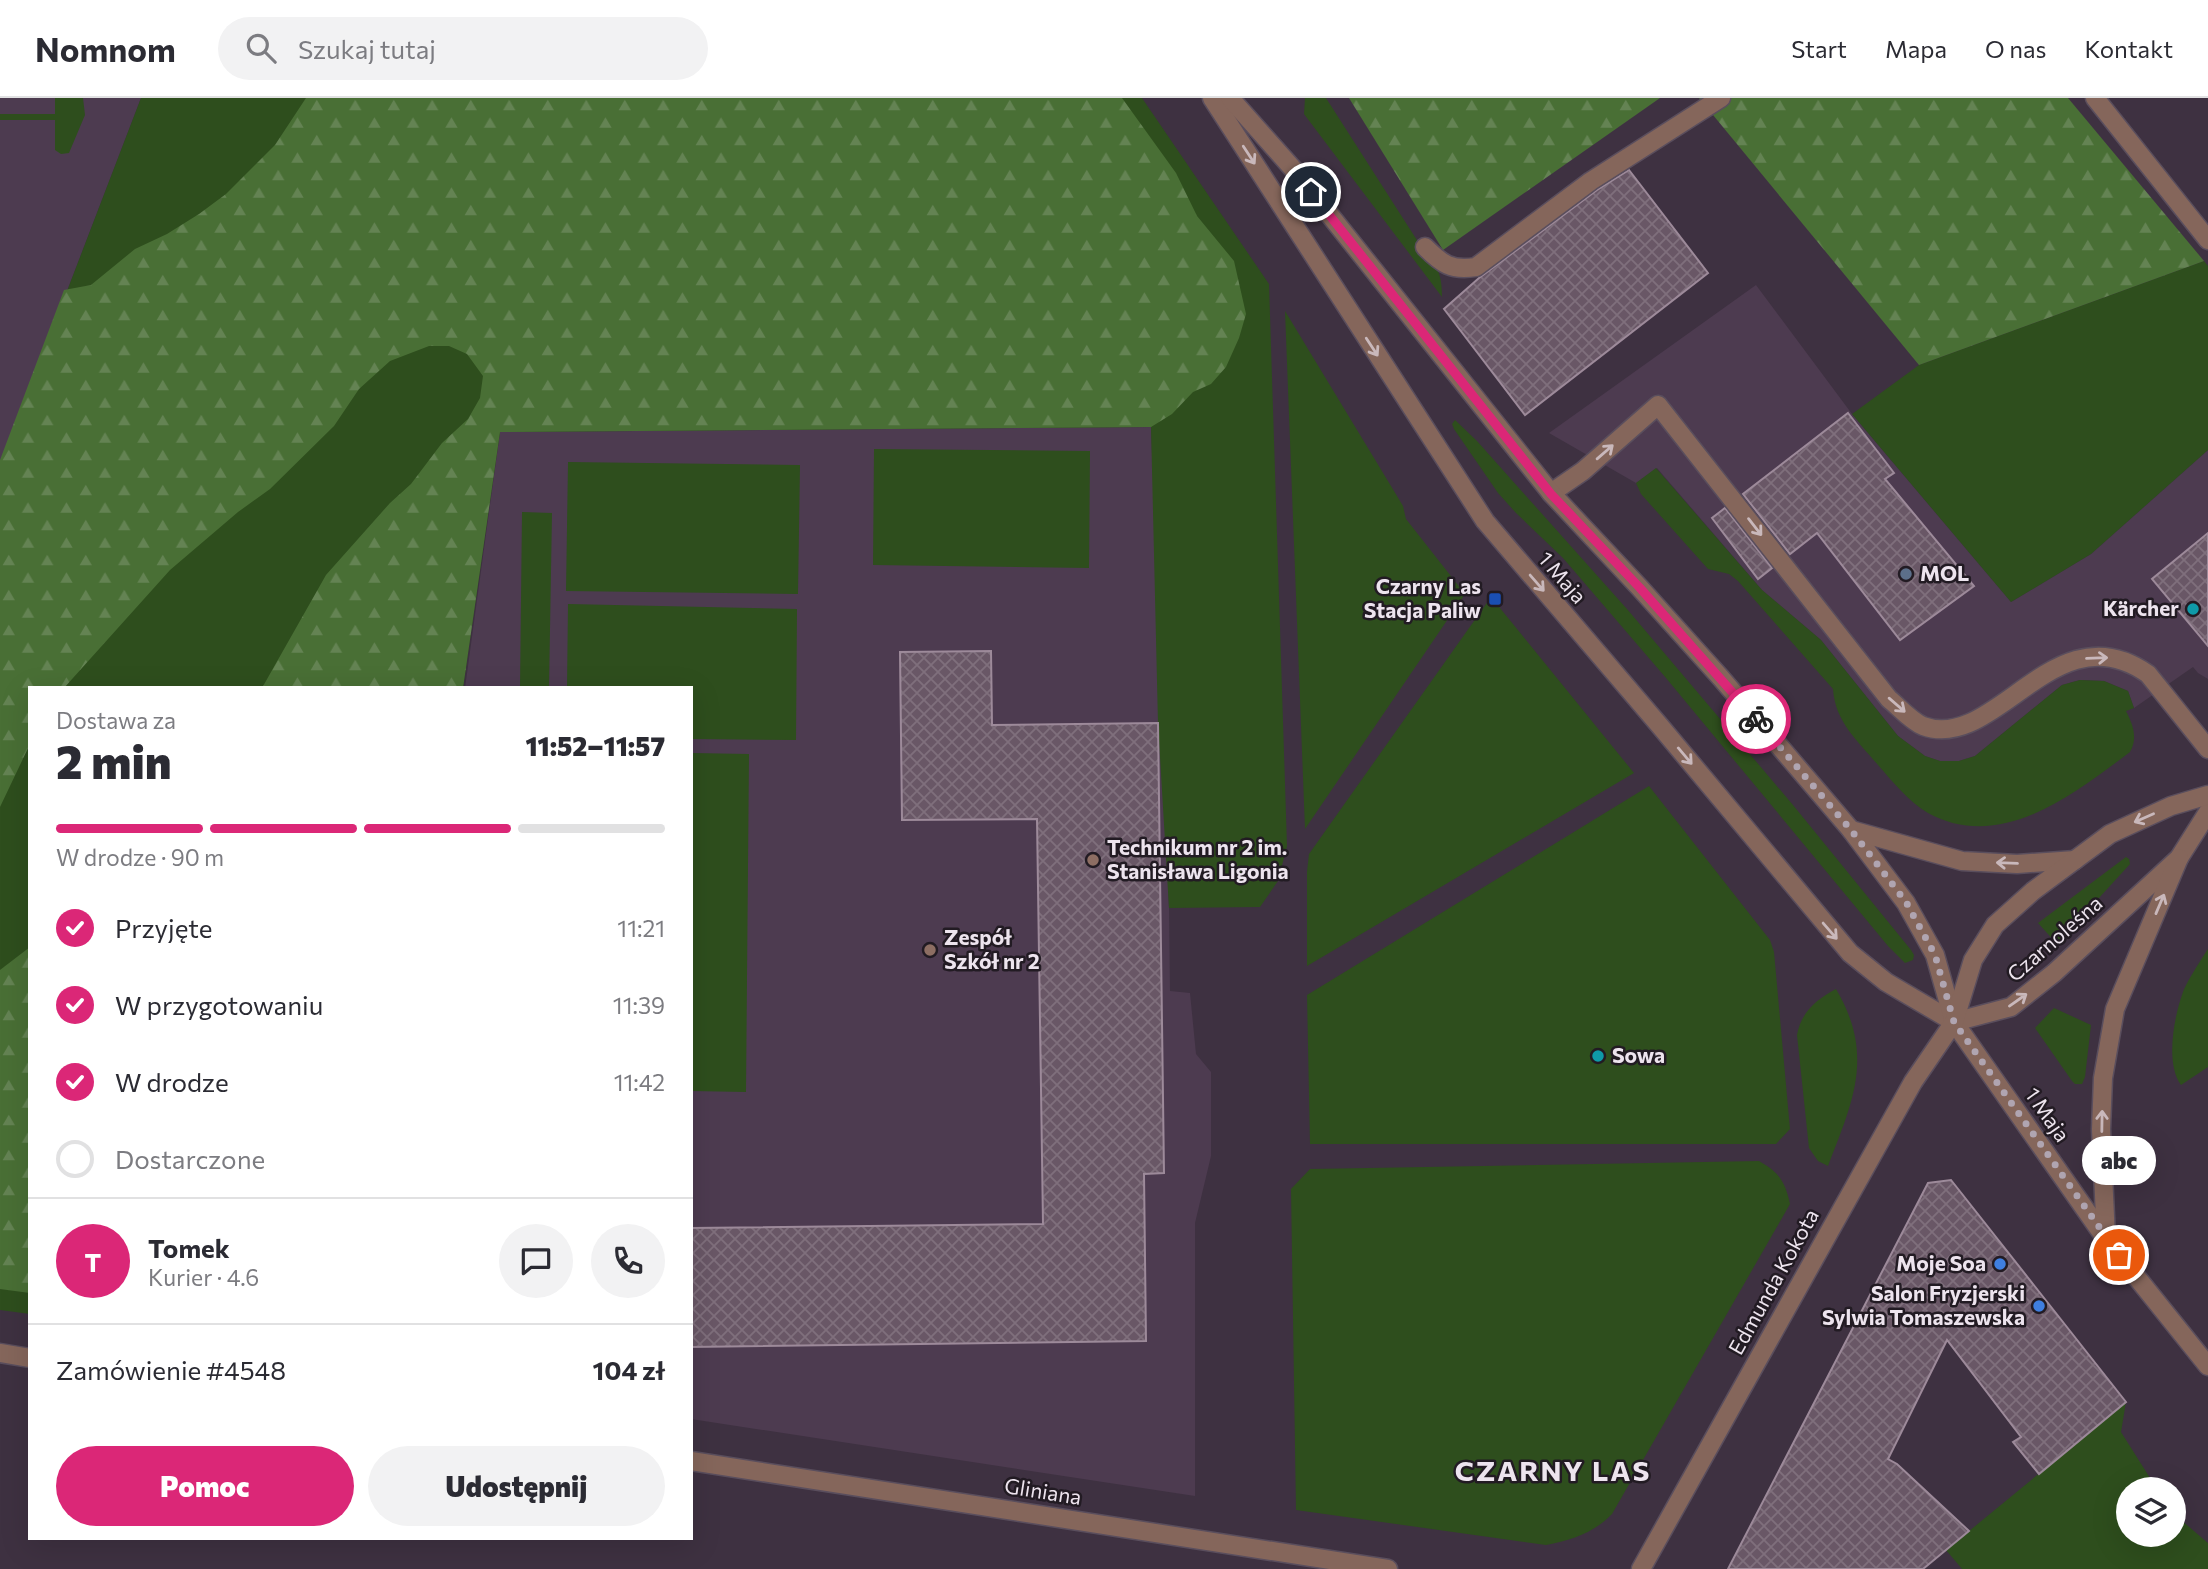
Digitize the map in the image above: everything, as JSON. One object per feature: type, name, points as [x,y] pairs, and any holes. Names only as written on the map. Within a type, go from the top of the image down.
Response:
[{"type":"street","name":"1 Maja","points":[[1212,98],[1492,531],[1850,953],[1886,982],[1954,1022]]},
{"type":"street","name":"1 Maja","points":[[1230,98],[1293,170],[1551,494],[1721,678],[1851,830],[1906,902],[1935,955],[1954,1022],[2106,1239],[2208,1366]]},
{"type":"street","points":[[1425,247],[1442,264],[1463,269],[1476,267],[1591,181],[1721,98]]},
{"type":"street","points":[[2095,98],[2205,229]]},
{"type":"street","points":[[1551,494],[1583,471],[1658,405],[1889,699],[1921,726],[1948,731],[1974,721],[2067,662],[2115,658],[2137,666],[2148,674],[2208,749]]},
{"type":"street","name":"Czarnoleśna","points":[[1954,1022],[1973,960],[1995,925],[2033,891],[2110,834],[2171,806],[2208,795]]},
{"type":"street","name":"Czarnoleśna","points":[[1954,1022],[2011,1007],[2054,973],[2179,858],[2208,812]]},
{"type":"street","points":[[1851,830],[1962,861],[2017,864],[2075,860]]},
{"type":"street","points":[[2106,1239],[2101,1129],[2103,1091],[2115,1009],[2179,858]]},
{"type":"street","name":"Edmunda Kokota","points":[[1641,1569],[1913,1082],[1954,1022]]},
{"type":"street","points":[[0,1353],[28,1358]]},
{"type":"street","name":"Gliniana","points":[[693,1461],[1388,1569]]},
{"type":"shaded area","points":[[0,98],[141,98],[0,466]]},
{"type":"shaded area","points":[[1756,285],[1852,414],[2011,602],[2091,554],[2208,450],[2208,679],[2193,667],[2134,708],[2128,691],[2104,681],[2080,680],[2062,685],[1975,756],[1959,761],[1940,761],[1925,756],[1898,736],[1821,640],[1762,590],[1657,468],[1636,483],[1549,433]]},
{"type":"shaded area","name":"Zespół Szkół nr 2","points":[[1151,427],[1170,991],[1190,993],[1196,1054],[1211,1072],[1211,1156],[1195,1223],[1195,1496],[693,1419],[693,686],[465,686],[500,432]]},
{"type":"green space","points":[[55,98],[83,98],[85,115],[69,153],[61,154],[55,150],[55,120],[0,120],[0,114],[55,114]]},
{"type":"green space","points":[[141,98],[1142,98],[1269,284],[1287,846],[1278,881],[1260,907],[1169,908],[1158,723],[1151,427],[500,432],[463,686],[28,686],[28,1314],[0,1310],[0,466]]},
{"type":"green space","points":[[306,98],[1122,98],[1176,173],[1197,216],[1234,261],[1246,314],[1226,367],[1211,384],[1193,392],[1172,414],[1151,427],[500,432],[463,686],[263,686],[326,575],[390,503],[411,484],[442,443],[468,419],[480,398],[483,376],[467,354],[449,346],[429,346],[390,361],[359,389],[334,426],[270,489],[238,512],[170,570],[66,686],[28,686],[28,748],[0,807],[0,460],[64,290],[91,285],[135,249],[167,234],[199,214],[226,194],[275,145]]},
{"type":"green space","points":[[1305,98],[1326,98],[1435,265],[1440,276],[1442,297],[1304,114]]},
{"type":"green space","points":[[1349,98],[1660,98],[1443,250]]},
{"type":"green space","points":[[1699,98],[2068,98],[2204,261],[1919,365]]},
{"type":"green space","points":[[2204,261],[2208,266],[2208,450],[2091,554],[2011,602],[1852,414],[1919,365]]},
{"type":"green space","points":[[1285,311],[1403,506],[1406,519],[1465,594],[1305,829]]},
{"type":"green space","points":[[1455,420],[1477,441],[1627,609],[1793,805],[1911,950],[1913,960],[1905,963],[1888,946],[1563,558],[1498,493],[1454,429],[1452,424]]},
{"type":"green space","points":[[874,449],[1090,451],[1089,568],[873,565]]},
{"type":"green space","points":[[568,462],[800,465],[798,594],[566,591]]},
{"type":"green space","points":[[1656,468],[1762,590],[1821,640],[1898,736],[1925,756],[1940,761],[1959,761],[1975,756],[2062,685],[2080,680],[2104,681],[2128,691],[2134,708],[2126,711],[2134,732],[2130,752],[2061,800],[2009,822],[1982,826],[1955,824],[1928,813],[1901,791],[1856,739],[1838,711],[1833,689],[1738,581],[1729,574],[1708,569],[1641,494],[1636,483]]},
{"type":"green space","points":[[522,512],[552,513],[549,686],[520,686]]},
{"type":"green space","points":[[1491,597],[1634,773],[1307,966],[1309,854]]},
{"type":"green space","points":[[568,604],[797,609],[796,740],[693,739],[693,686],[567,686]]},
{"type":"green space","points":[[693,753],[749,754],[746,1092],[693,1091]]},
{"type":"green space","points":[[1649,786],[1770,940],[1774,952],[1790,1129],[1776,1144],[1310,1144],[1307,995]]},
{"type":"green space","points":[[2126,857],[2130,864],[2057,944],[2038,923]]},
{"type":"green space","points":[[28,949],[28,1293],[0,1289],[0,970]]},
{"type":"green space","points":[[2208,949],[2208,1067],[2181,1085],[2173,1065],[2172,1052],[2177,1014],[2185,988]]},
{"type":"green space","points":[[1836,989],[1855,1035],[1857,1057],[1852,1099],[1828,1166],[1818,1161],[1809,1148],[1797,1035],[1802,1020],[1811,1007]]},
{"type":"green space","points":[[2054,1008],[2091,1025],[2082,1084],[2072,1081],[2035,1028]]},
{"type":"green space","points":[[1759,1161],[1780,1179],[1790,1204],[1612,1514],[1605,1521],[1582,1535],[1546,1545],[1296,1510],[1291,1189],[1310,1169]]},
{"type":"green space","points":[[2126,1402],[2121,1432],[2149,1477],[2116,1477],[2116,1547],[2186,1547],[2186,1524],[2208,1543],[2208,1569],[1962,1569],[1946,1550]]},
{"type":"building","points":[[1629,170],[1708,273],[1525,415],[1444,309],[1479,278],[1597,190]]},
{"type":"building","points":[[1848,413],[1894,473],[1885,479],[1974,586],[1900,640],[1817,533],[1790,554],[1743,494]]},
{"type":"building","points":[[1725,508],[1772,568],[1758,579],[1712,518]]},
{"type":"building","name":"Kärcher","points":[[2208,533],[2208,646],[2152,579]]},
{"type":"building","points":[[991,651],[992,725],[1158,723],[1164,1173],[1144,1174],[1146,1341],[693,1347],[693,1228],[1043,1224],[1037,819],[902,820],[900,652]]},
{"type":"building","points":[[1951,1180],[2126,1402],[2039,1474],[2013,1442],[2021,1437],[1947,1340],[1888,1459],[1897,1464],[1969,1531],[1923,1569],[1728,1569],[1928,1183]]},
{"type":"way so far","points":[[1756,719],[1851,830],[1906,902],[1935,955],[1954,1022],[2119,1255]]},
{"type":"place","name":"MOL","points":[[1906,574]]},
{"type":"place","name":"Czarny Las Stacja Paliw","points":[[1495,599]]},
{"type":"place","name":"Kärcher","points":[[2193,609]]},
{"type":"place","name":"Technikum nr 2 im. Stanisława Ligonia","points":[[1093,860]]},
{"type":"place","name":"Zespół Szkół nr 2","points":[[930,950]]},
{"type":"place","name":"Sowa","points":[[1598,1056]]},
{"type":"place","name":"abc","points":[[2119,1255]]},
{"type":"place","name":"Moje Soa","points":[[2000,1264]]},
{"type":"place","name":"Salon Fryzjerski Sylwia Tomaszewska","points":[[2039,1306]]},
{"type":"district","name":"CZARNY LAS","points":[[1553,1471]]},
{"type":"route","points":[[1311,192],[1551,494],[1640,588],[1756,719]]}]
